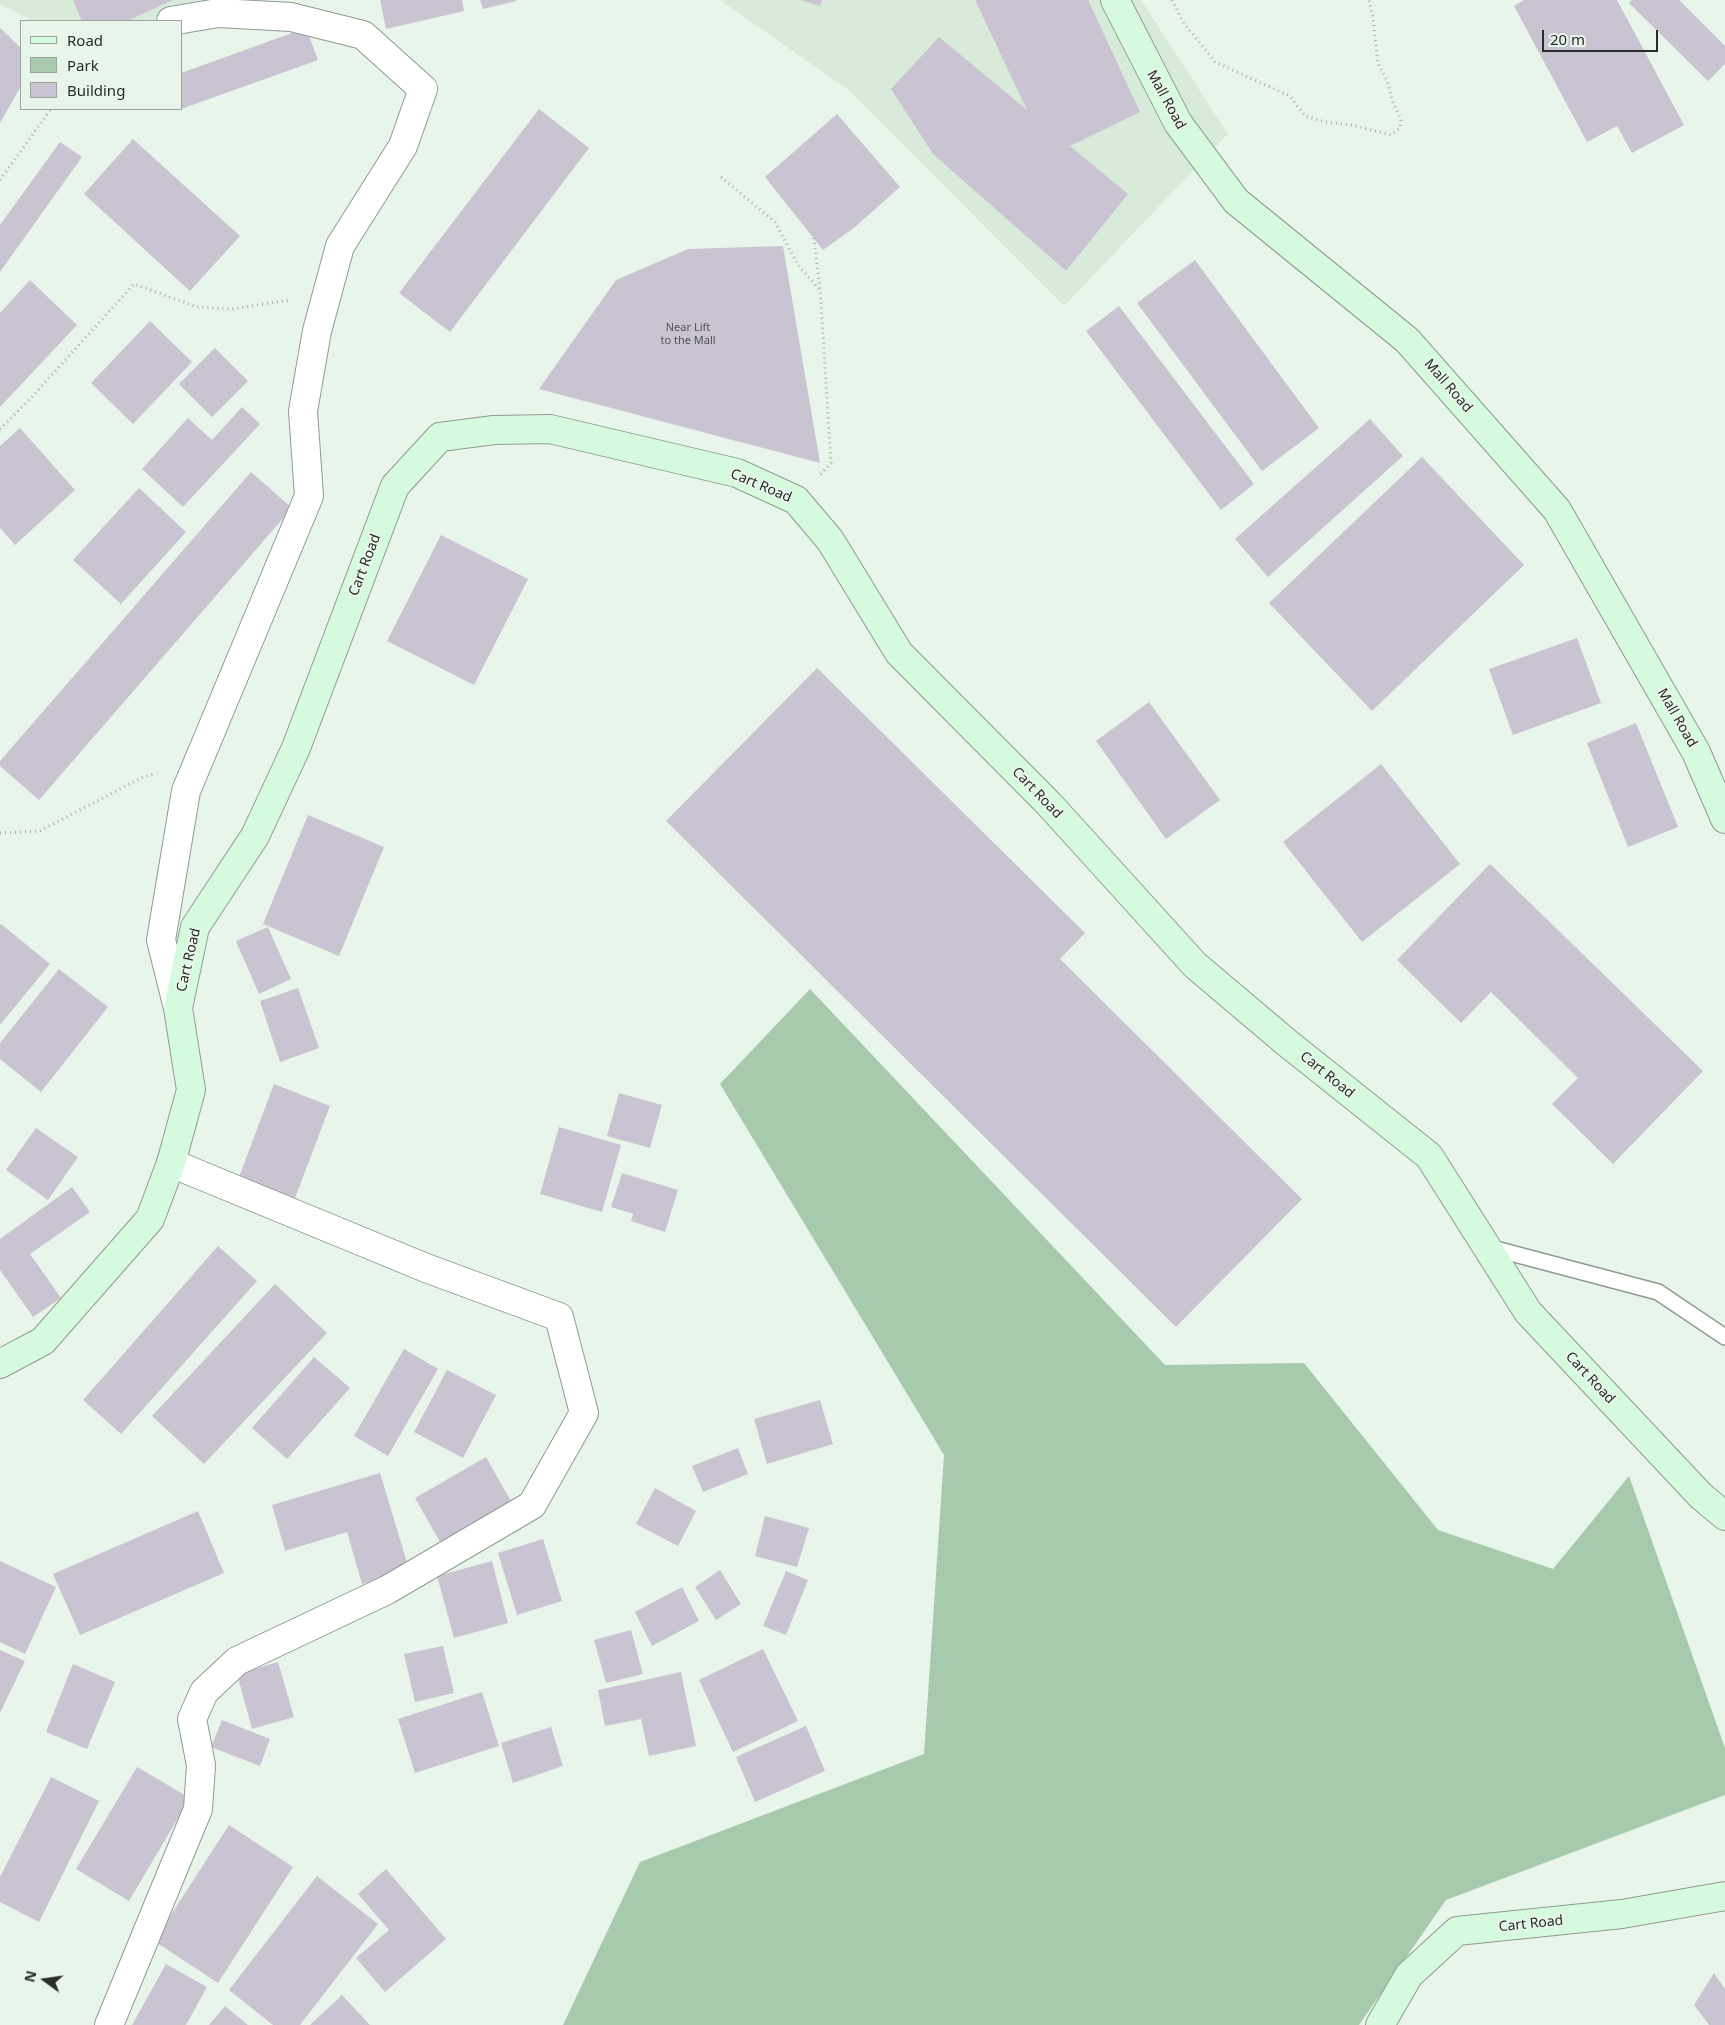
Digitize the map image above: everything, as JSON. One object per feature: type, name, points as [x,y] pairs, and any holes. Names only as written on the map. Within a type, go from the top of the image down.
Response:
[{"type":"main road","name":"Mall Road","points":[[1115,0],[1178,123],[1236,201],[1406,340],[1557,510],[1696,752],[1725,818]]},
{"type":"main road","name":"Cart Road","points":[[0,1364],[43,1341],[150,1219],[171,1163],[191,1090],[178,1008],[194,927],[255,836],[296,748],[395,486],[440,437],[494,430],[550,429],[737,473],[796,500],[830,540],[899,653],[1049,804],[1195,965],[1286,1042],[1429,1156],[1528,1312],[1701,1496],[1725,1516]]},
{"type":"main road","name":"Cart Road","points":[[1380,2025],[1409,1975],[1457,1931],[1622,1914],[1725,1896]]},
{"type":"street","points":[[177,20],[218,13],[291,16],[363,34],[423,89],[403,146],[340,246],[316,331],[303,411],[310,496],[186,791],[160,940],[178,1008]]},
{"type":"street","points":[[109,2025],[198,1809],[201,1764],[192,1719],[204,1692],[237,1661],[386,1590],[532,1505],[584,1413],[559,1317],[426,1268],[171,1163]]},
{"type":"lane","points":[[1486,1247],[1658,1292],[1725,1337]]},
{"type":"path","points":[[1172,0],[1182,22],[1215,62],[1290,96],[1306,116],[1326,122],[1352,125],[1391,134],[1400,128],[1401,119],[1393,103],[1387,80],[1378,64],[1369,0]]},
{"type":"path","points":[[0,180],[50,110]]},
{"type":"path","points":[[721,177],[775,222],[798,265],[820,289]]},
{"type":"path","points":[[796,500],[831,463],[820,289],[814,238]]},
{"type":"path","points":[[0,429],[30,399],[134,284],[197,307],[232,309],[327,293]]},
{"type":"path","points":[[0,833],[40,830],[141,778],[200,759]]},
{"type":"shaded area","points":[[0,0],[200,0],[154,20],[31,20],[0,4]]},
{"type":"shaded area","points":[[720,0],[1141,0],[1228,134],[1064,306],[850,91]]},
{"type":"green space","points":[[810,989],[1165,1365],[1304,1363],[1438,1530],[1553,1569],[1629,1476],[1725,1748],[1725,1795],[1446,1900],[1359,2025],[563,2025],[640,1862],[924,1754],[944,1455],[720,1084]]},
{"type":"building","points":[[73,0],[173,0],[129,20],[82,20]]},
{"type":"building","points":[[380,0],[462,0],[464,11],[386,29]]},
{"type":"building","points":[[480,0],[516,0],[516,1],[483,9]]},
{"type":"building","points":[[801,0],[822,0],[820,6]]},
{"type":"building","points":[[975,0],[1088,0],[1140,112],[1070,146],[1128,194],[1066,271],[933,154],[891,89],[939,37],[1027,110]]},
{"type":"building","points":[[1524,0],[1617,0],[1684,125],[1632,153],[1617,126],[1587,142],[1514,6]]},
{"type":"building","points":[[1632,0],[1679,0],[1725,46],[1725,64],[1708,81],[1629,3]]},
{"type":"building","points":[[0,28],[20,47],[20,88],[0,123]]},
{"type":"building","points":[[306,28],[318,60],[182,109],[182,73]]},
{"type":"building","points":[[539,109],[589,148],[450,332],[399,293]]},
{"type":"building","points":[[837,114],[900,187],[855,227],[823,250],[765,177]]},
{"type":"building","points":[[133,139],[240,236],[190,291],[84,194]]},
{"type":"building","points":[[60,142],[82,157],[0,272],[0,225]]},
{"type":"building","points":[[783,246],[820,463],[539,389],[616,280],[688,249]]},
{"type":"building","points":[[1195,260],[1319,428],[1262,471],[1137,303]]},
{"type":"building","points":[[30,280],[77,325],[0,407],[0,313]]},
{"type":"building","points":[[1119,306],[1254,484],[1221,510],[1086,331]]},
{"type":"building","points":[[150,321],[192,362],[133,424],[91,383]]},
{"type":"building","points":[[215,348],[248,381],[212,417],[179,384]]},
{"type":"building","points":[[242,407],[260,424],[183,507],[142,469],[188,418],[212,440]]},
{"type":"building","points":[[1370,419],[1403,456],[1268,577],[1235,539]]},
{"type":"building","points":[[20,428],[75,490],[15,545],[0,528],[0,446]]},
{"type":"building","points":[[1422,457],[1524,565],[1372,711],[1269,603]]},
{"type":"building","points":[[251,472],[292,508],[39,800],[0,766],[0,761]]},
{"type":"building","points":[[139,488],[186,532],[121,604],[73,560]]},
{"type":"building","points":[[441,535],[528,579],[474,685],[387,641]]},
{"type":"building","points":[[1577,638],[1601,703],[1513,735],[1489,669]]},
{"type":"building","points":[[817,668],[1085,933],[1060,959],[1302,1199],[1176,1327],[666,821]]},
{"type":"building","points":[[1149,702],[1220,800],[1166,839],[1096,741]]},
{"type":"building","points":[[1636,723],[1678,827],[1628,847],[1587,743]]},
{"type":"building","points":[[1381,764],[1460,864],[1362,942],[1283,842]]},
{"type":"building","points":[[308,815],[384,847],[339,956],[263,924]]},
{"type":"building","points":[[1490,864],[1703,1071],[1613,1164],[1552,1104],[1578,1078],[1491,992],[1461,1023],[1397,960]]},
{"type":"building","points":[[0,925],[50,964],[0,1025]]},
{"type":"building","points":[[268,927],[291,979],[259,994],[236,941]]},
{"type":"building","points":[[59,969],[108,1007],[41,1092],[0,1059],[0,1043]]},
{"type":"building","points":[[298,988],[319,1048],[280,1062],[260,1001]]},
{"type":"building","points":[[274,1084],[330,1106],[295,1198],[239,1177]]},
{"type":"building","points":[[619,1093],[662,1105],[650,1148],[607,1136]]},
{"type":"building","points":[[559,1127],[621,1145],[602,1212],[540,1194]]},
{"type":"building","points":[[36,1128],[78,1157],[48,1200],[6,1170]]},
{"type":"building","points":[[622,1173],[678,1190],[665,1232],[631,1221],[633,1214],[611,1207]]},
{"type":"building","points":[[72,1187],[90,1212],[30,1254],[61,1298],[33,1317],[0,1270],[0,1239]]},
{"type":"building","points":[[218,1246],[257,1281],[121,1434],[83,1400]]},
{"type":"building","points":[[275,1284],[327,1333],[204,1464],[152,1416]]},
{"type":"building","points":[[404,1349],[438,1369],[388,1456],[354,1436]]},
{"type":"building","points":[[314,1357],[350,1388],[287,1459],[252,1428]]},
{"type":"building","points":[[447,1370],[496,1395],[463,1458],[414,1432]]},
{"type":"building","points":[[820,1400],[833,1444],[767,1464],[754,1419]]},
{"type":"building","points":[[738,1448],[748,1474],[703,1492],[692,1466]]},
{"type":"building","points":[[486,1457],[511,1501],[440,1542],[415,1498]]},
{"type":"building","points":[[380,1473],[409,1569],[362,1584],[347,1532],[285,1551],[272,1505]]},
{"type":"building","points":[[655,1488],[696,1511],[678,1546],[636,1524]]},
{"type":"building","points":[[198,1511],[224,1573],[80,1635],[53,1574]]},
{"type":"building","points":[[765,1516],[809,1528],[797,1567],[755,1556]]},
{"type":"building","points":[[543,1539],[562,1601],[517,1615],[498,1553]]},
{"type":"building","points":[[0,1561],[56,1587],[25,1654],[0,1642]]},
{"type":"building","points":[[492,1561],[508,1623],[454,1638],[437,1576]]},
{"type":"building","points":[[720,1570],[741,1604],[716,1620],[695,1587]]},
{"type":"building","points":[[786,1571],[808,1580],[786,1635],[763,1626]]},
{"type":"building","points":[[682,1587],[699,1621],[652,1646],[635,1612]]},
{"type":"building","points":[[631,1630],[643,1674],[606,1683],[594,1640]]},
{"type":"building","points":[[443,1646],[454,1693],[415,1702],[404,1654]]},
{"type":"building","points":[[763,1649],[798,1721],[733,1752],[699,1680]]},
{"type":"building","points":[[0,1650],[25,1661],[0,1713]]},
{"type":"building","points":[[278,1662],[294,1717],[252,1729],[237,1674]]},
{"type":"building","points":[[73,1664],[115,1682],[87,1749],[46,1732]]},
{"type":"building","points":[[681,1672],[696,1746],[649,1756],[641,1719],[605,1726],[598,1690]]},
{"type":"building","points":[[482,1692],[499,1746],[415,1773],[398,1719]]},
{"type":"building","points":[[222,1720],[270,1739],[260,1766],[211,1747]]},
{"type":"building","points":[[806,1726],[825,1771],[755,1802],[736,1757]]},
{"type":"building","points":[[551,1727],[563,1766],[513,1783],[501,1743]]},
{"type":"building","points":[[137,1767],[190,1798],[129,1901],[76,1869]]},
{"type":"building","points":[[51,1777],[99,1801],[39,1922],[0,1902],[0,1877]]},
{"type":"building","points":[[229,1825],[293,1867],[218,1983],[154,1941]]},
{"type":"building","points":[[386,1869],[446,1939],[385,1992],[356,1958],[389,1930],[358,1894]]},
{"type":"building","points":[[317,1876],[378,1924],[300,2025],[273,2025],[229,1990]]},
{"type":"building","points":[[166,1964],[207,1987],[186,2025],[132,2025]]},
{"type":"building","points":[[1714,1973],[1725,1989],[1725,2025],[1709,2025],[1694,2005]]},
{"type":"building","points":[[342,1995],[370,2025],[310,2025]]},
{"type":"building","points":[[225,2006],[248,2025],[209,2025]]}]
